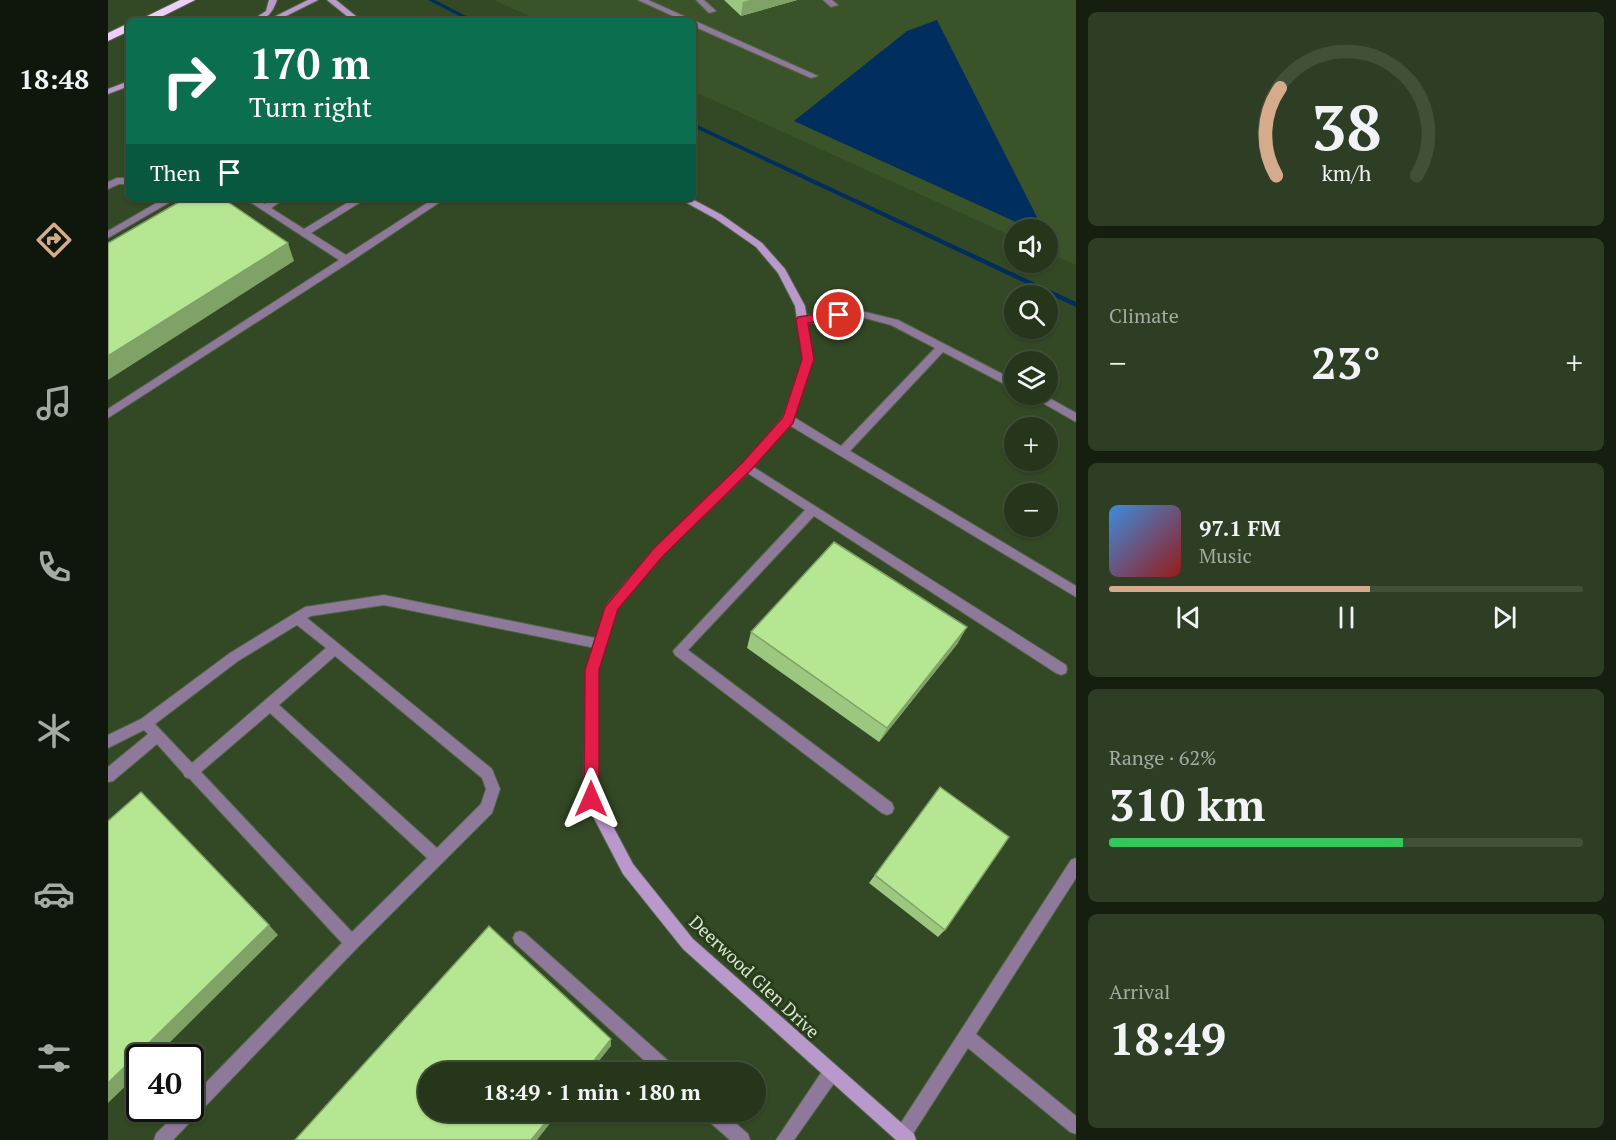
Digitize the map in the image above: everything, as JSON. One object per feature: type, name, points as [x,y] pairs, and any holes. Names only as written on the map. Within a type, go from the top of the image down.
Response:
[{"type":"highway","points":[[149,18],[189,0]]},
{"type":"highway","points":[[108,37],[126,28]]},
{"type":"street","points":[[260,18],[269,12],[273,0]]},
{"type":"street","points":[[276,18],[314,0]]},
{"type":"street","points":[[331,0],[354,18]]},
{"type":"street","points":[[642,0],[682,18]]},
{"type":"street","points":[[700,0],[712,11]]},
{"type":"street","points":[[696,24],[814,76]]},
{"type":"street","points":[[108,92],[126,84]]},
{"type":"street","points":[[108,186],[117,181],[126,181]]},
{"type":"street","points":[[108,235],[162,201]]},
{"type":"street","points":[[254,201],[347,260]]},
{"type":"street","points":[[264,208],[276,201]]},
{"type":"street","points":[[304,233],[357,201]]},
{"type":"street","points":[[108,414],[436,201]]},
{"type":"street","name":"Deerwood Glen Drive","points":[[689,201],[719,217],[759,245],[782,271],[800,306],[808,359],[788,419],[747,466],[658,552],[612,607],[592,670],[591,799],[628,869],[688,944],[906,1138]]},
{"type":"street","points":[[802,320],[861,314],[894,322],[1004,380]]},
{"type":"street","points":[[842,452],[942,347]]},
{"type":"street","points":[[1052,405],[1076,418]]},
{"type":"street","points":[[788,419],[1076,592]]},
{"type":"street","points":[[747,466],[1061,669]]},
{"type":"street","points":[[812,510],[679,651],[887,808]]},
{"type":"street","points":[[108,742],[146,723],[234,657],[309,611],[384,600],[600,644]]},
{"type":"street","points":[[162,1140],[352,943],[487,808],[493,789],[487,774],[298,618]]},
{"type":"street","points":[[190,772],[335,648]]},
{"type":"street","points":[[270,705],[437,858]]},
{"type":"street","points":[[146,723],[352,943]]},
{"type":"street","points":[[108,776],[157,735]]},
{"type":"street","points":[[906,1138],[966,1036],[1076,865]]},
{"type":"street","points":[[520,938],[657,1062]]},
{"type":"street","points":[[966,1036],[1076,1126]]},
{"type":"street","points":[[784,1140],[831,1073]]},
{"type":"street","points":[[722,1122],[742,1140]]},
{"type":"shaded area","points":[[494,0],[1076,0],[1076,265],[1058,257],[1058,219],[1004,219],[1004,232],[696,92],[696,18],[533,18]]},
{"type":"water","points":[[937,20],[1038,219],[1009,219],[794,121],[907,31]]},
{"type":"building","points":[[181,201],[226,201],[288,243],[108,356],[108,243]]},
{"type":"building","points":[[834,542],[967,627],[887,728],[751,632]]},
{"type":"building","points":[[940,787],[1009,837],[945,930],[875,875]]},
{"type":"building","points":[[141,792],[269,925],[148,1044],[126,1044],[126,1065],[108,1083],[108,821]]},
{"type":"building","points":[[489,926],[611,1039],[593,1062],[418,1062],[418,1122],[546,1122],[531,1140],[295,1140]]},
{"type":"waterway","points":[[431,0],[467,18]]},
{"type":"waterway","points":[[696,126],[1076,305]]},
{"type":"route","points":[[591,799],[592,670],[612,607],[658,552],[747,466],[788,419],[808,359],[802,320],[839,315]]}]
